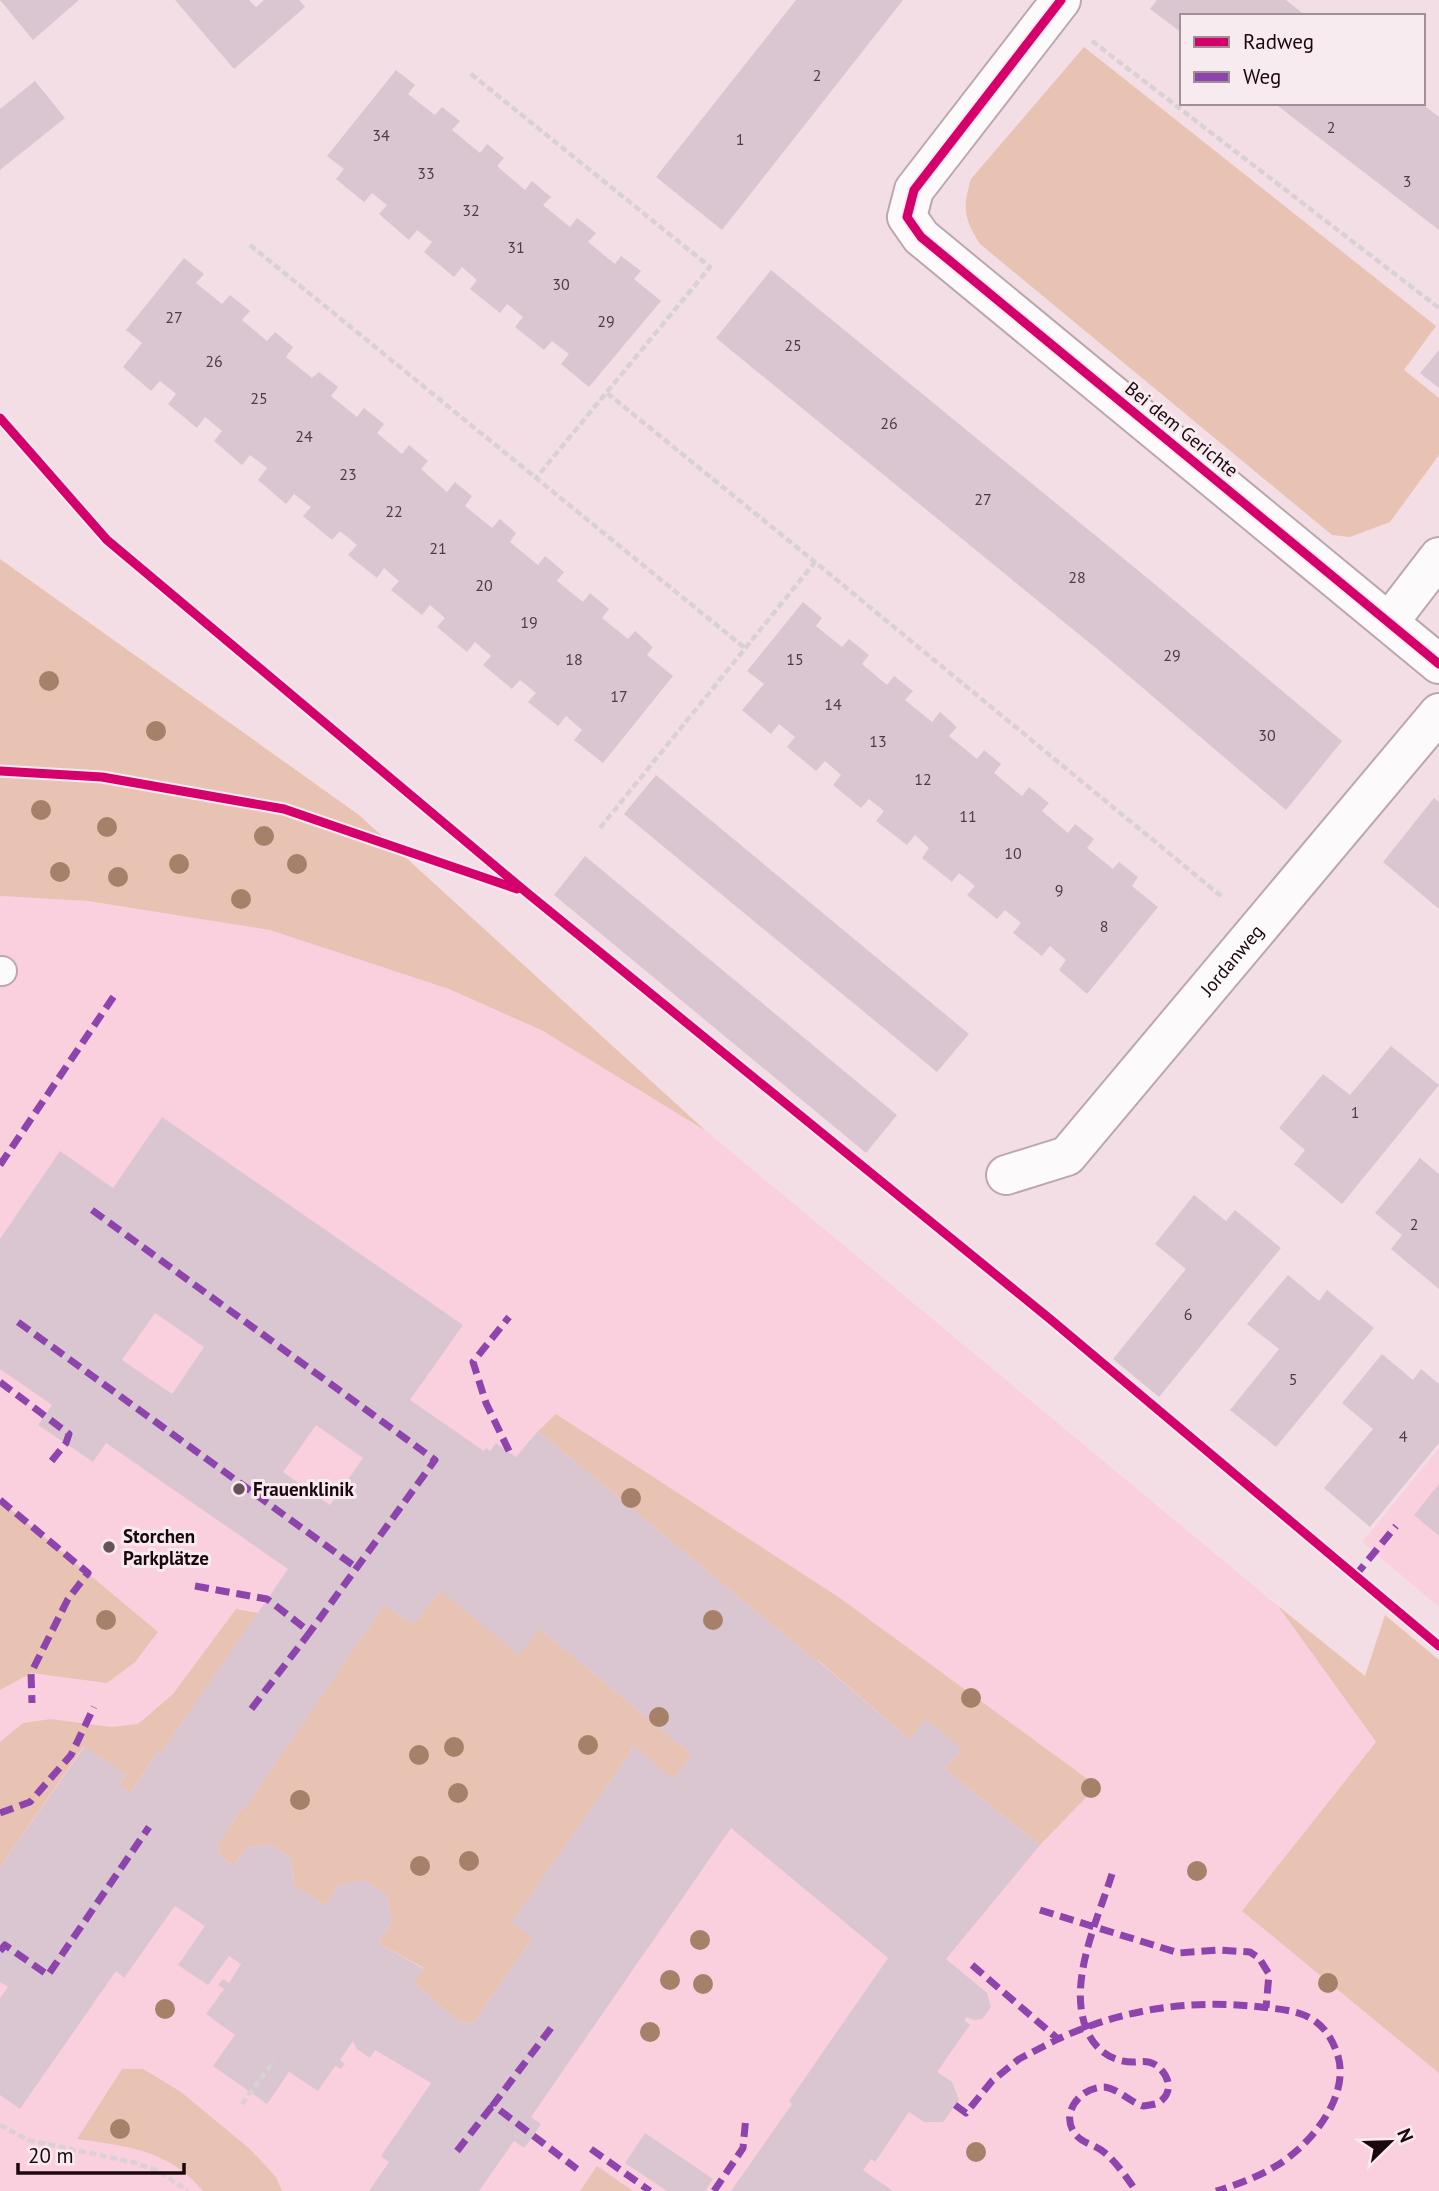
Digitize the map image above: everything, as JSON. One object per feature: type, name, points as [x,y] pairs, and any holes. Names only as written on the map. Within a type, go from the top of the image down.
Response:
[{"type":"street","name":"Bei dem Gerichte","points":[[1057,4],[914,190],[907,217],[921,237],[1439,664]]},
{"type":"street","points":[[1390,621],[1439,557]]},
{"type":"street","name":"Jordanweg","points":[[1006,1175],[1067,1156],[1439,713]]},
{"type":"path","points":[[1057,4],[1180,102]]},
{"type":"path","points":[[471,74],[710,268],[536,478]]},
{"type":"path","points":[[1184,105],[1439,308]]},
{"type":"path","points":[[250,245],[746,649]]},
{"type":"path","points":[[607,393],[1260,927]]},
{"type":"path","points":[[600,828],[815,562]]},
{"type":"path","points":[[242,2104],[274,2061]]},
{"type":"path","points":[[0,2124],[28,2140],[135,2163],[158,2171],[188,2191]]},
{"type":"shaded area","points":[[1084,47],[1436,326],[1404,370],[1439,398],[1439,455],[1390,522],[1350,537],[1332,535],[980,244],[966,213],[966,198],[971,179]]},
{"type":"shaded area","points":[[0,559],[359,815],[706,1131],[543,1031],[449,989],[270,930],[88,901],[0,896]]},
{"type":"shaded area","points":[[0,896],[88,901],[271,930],[449,989],[543,1031],[706,1131],[1278,1606],[1439,1830],[1439,2191],[0,2191]]},
{"type":"shaded area","points":[[556,1414],[837,1596],[1097,1786],[1040,1845],[945,1769],[962,1749],[909,1739],[818,1660],[538,1431]]},
{"type":"shaded area","points":[[1439,1448],[1439,1607],[1362,1542]]},
{"type":"shaded area","points":[[0,1500],[158,1632],[135,1662],[107,1683],[31,1673],[0,1690]]},
{"type":"shaded area","points":[[441,1591],[540,1629],[692,1755],[673,1779],[633,1746],[630,1748],[632,1750],[512,1922],[533,1937],[474,2022],[462,2024],[413,1982],[424,1968],[378,1943],[392,1922],[387,1896],[366,1881],[339,1885],[325,1906],[292,1884],[294,1881],[290,1857],[270,1844],[246,1848],[234,1866],[220,1855],[218,1844],[384,1605],[413,1624]]},
{"type":"shaded area","points":[[1278,1606],[1365,1676],[1385,1615],[1439,1660],[1439,2073],[1242,1911],[1376,1742]]},
{"type":"shaded area","points":[[236,1609],[258,1613],[130,1793],[119,1785],[126,1775],[84,1746],[0,1867],[0,1742],[23,1723],[51,1719],[111,1727],[138,1724],[173,1694]]},
{"type":"shaded area","points":[[122,2069],[143,2069],[181,2092],[251,2150],[276,2177],[282,2191],[203,2191],[190,2177],[161,2158],[113,2144],[77,2139]]},
{"type":"shaded area","points":[[597,2166],[633,2191],[580,2191]]},
{"type":"building","points":[[0,0],[79,0],[33,40]]},
{"type":"building","points":[[175,0],[249,0],[256,7],[264,0],[299,0],[305,7],[234,69]]},
{"type":"building","points":[[796,0],[903,0],[722,230],[656,177]]},
{"type":"building","points":[[1157,0],[1286,0],[1304,14],[1180,14],[1180,32],[1150,9]]},
{"type":"building","points":[[396,70],[415,85],[408,94],[435,115],[442,107],[460,121],[452,130],[480,153],[487,144],[504,158],[497,166],[525,190],[532,181],[551,197],[543,205],[570,227],[577,218],[596,233],[588,242],[615,264],[621,256],[641,271],[634,279],[661,301],[589,387],[561,364],[569,354],[552,341],[544,350],[515,327],[523,317],[507,304],[500,313],[470,289],[477,280],[462,267],[454,277],[424,252],[432,242],[417,230],[409,240],[379,214],[387,205],[372,193],[364,202],[336,179],[344,169],[327,156]]},
{"type":"building","points":[[35,81],[65,118],[0,170],[0,109]]},
{"type":"building","points":[[1277,105],[1424,105],[1439,117],[1439,230]]},
{"type":"building","points":[[184,258],[204,274],[196,283],[222,304],[230,295],[250,311],[242,320],[267,341],[275,332],[293,347],[286,357],[312,378],[319,372],[338,387],[331,396],[357,417],[364,408],[384,424],[377,433],[402,454],[409,445],[428,461],[421,469],[447,492],[455,482],[472,496],[465,506],[492,528],[500,519],[516,533],[510,542],[538,565],[545,556],[564,572],[557,581],[583,602],[590,593],[609,609],[602,618],[628,639],[635,631],[653,647],[647,655],[673,676],[603,763],[574,740],[582,730],[566,716],[558,726],[528,702],[536,693],[520,680],[512,689],[483,665],[491,656],[475,642],[467,652],[437,627],[445,618],[430,605],[422,615],[391,590],[399,581],[384,568],[377,578],[348,555],[357,545],[340,531],[332,540],[303,516],[311,507],[294,494],[286,504],[258,480],[267,468],[250,455],[242,465],[214,441],[222,431],[205,417],[197,428],[168,404],[176,394],[160,381],[151,391],[123,367],[142,343],[126,330]]},
{"type":"building","points":[[771,270],[1342,741],[1286,810],[1097,649],[716,338]]},
{"type":"building","points":[[1439,350],[1439,388],[1420,373]]},
{"type":"building","points":[[803,602],[822,618],[816,626],[842,647],[849,639],[869,655],[862,664],[887,685],[894,676],[913,691],[905,700],[932,722],[940,712],[957,727],[949,736],[977,759],[984,750],[1001,764],[994,773],[1022,796],[1029,787],[1049,803],[1042,811],[1068,833],[1075,824],[1094,839],[1087,848],[1113,869],[1119,862],[1138,877],[1132,886],[1158,907],[1087,994],[1059,970],[1066,960],[1050,946],[1042,956],[1013,933],[1021,923],[1005,910],[997,919],[967,895],[975,886],[959,873],[952,882],[922,858],[929,848],[915,835],[907,845],[876,821],[884,811],[869,799],[861,808],[833,785],[841,775],[825,761],[816,771],[787,747],[795,737],[779,724],[771,734],[742,710],[764,684],[747,671]]},
{"type":"building","points":[[656,775],[969,1034],[937,1072],[624,814]]},
{"type":"building","points":[[1434,798],[1439,802],[1439,909],[1383,862]]},
{"type":"building","points":[[585,856],[897,1115],[866,1153],[554,895]]},
{"type":"building","points":[[1391,1046],[1439,1085],[1342,1204],[1294,1164],[1305,1150],[1279,1128],[1323,1074],[1350,1095]]},
{"type":"building","points":[[162,1117],[463,1325],[410,1400],[484,1451],[486,1448],[490,1451],[496,1443],[516,1457],[538,1431],[909,1739],[926,1719],[962,1749],[945,1769],[1040,1845],[946,1959],[987,1993],[991,2007],[982,2019],[967,2017],[964,2020],[970,2025],[937,2072],[952,2082],[959,2100],[943,2122],[924,2122],[909,2112],[875,2162],[871,2159],[863,2170],[893,2191],[731,2191],[792,2104],[789,2101],[888,1958],[731,1828],[531,2117],[541,2124],[533,2136],[524,2148],[514,2141],[479,2191],[369,2191],[389,2162],[381,2156],[431,2083],[375,2050],[370,2058],[357,2049],[353,2041],[340,2060],[345,2064],[341,2069],[335,2066],[318,2091],[289,2072],[267,2104],[213,2066],[235,2035],[206,2014],[224,1989],[218,1985],[223,1979],[229,1983],[241,1964],[229,1956],[208,1985],[178,1965],[205,1926],[175,1906],[124,1978],[116,1971],[20,2109],[0,2095],[0,1998],[8,1987],[0,1982],[0,1867],[85,1746],[126,1775],[119,1785],[130,1793],[158,1751],[161,1753],[288,1569],[106,1443],[93,1462],[38,1425],[52,1405],[0,1369],[0,1239],[60,1151],[113,1188]],"holes":[[[155,1313],[204,1347],[172,1394],[122,1360]],[[316,1425],[363,1458],[330,1505],[283,1472]],[[441,1591],[519,1655],[540,1629],[692,1755],[673,1779],[633,1745],[630,1748],[632,1750],[511,1923],[533,1937],[474,2022],[462,2024],[413,1982],[424,1969],[378,1943],[392,1922],[387,1896],[365,1880],[339,1885],[325,1906],[292,1884],[294,1881],[290,1857],[270,1844],[246,1848],[234,1866],[220,1855],[218,1844],[384,1605],[413,1624]]]},
{"type":"building","points":[[1420,1158],[1439,1174],[1439,1289],[1391,1249],[1402,1235],[1375,1213]]},
{"type":"building","points":[[1194,1195],[1226,1221],[1235,1210],[1281,1248],[1159,1397],[1113,1359],[1186,1269],[1155,1244]]},
{"type":"building","points":[[1288,1275],[1319,1301],[1327,1290],[1374,1328],[1276,1447],[1230,1410],[1279,1349],[1247,1324]]},
{"type":"building","points":[[1382,1354],[1413,1380],[1421,1369],[1439,1384],[1439,1443],[1370,1527],[1324,1488],[1373,1429],[1342,1403]]},
{"type":"building","points":[[1439,1484],[1439,1536],[1414,1515]]},
{"type":"building","points":[[645,2133],[713,2179],[705,2191],[667,2191],[625,2163]]},
{"type":"marked path","points":[[0,1165],[116,993]]},
{"type":"marked path","points":[[92,1210],[435,1460],[310,1632]]},
{"type":"marked path","points":[[509,1317],[473,1362],[486,1403],[509,1451]]},
{"type":"marked path","points":[[18,1322],[357,1568]]},
{"type":"marked path","points":[[0,1382],[69,1434],[66,1443],[50,1463]]},
{"type":"marked path","points":[[0,1500],[88,1573],[68,1599],[31,1673],[32,1703]]},
{"type":"marked path","points":[[1355,1576],[1396,1526]]},
{"type":"marked path","points":[[195,1586],[267,1599],[310,1632],[249,1712]]},
{"type":"marked path","points":[[0,1813],[30,1802],[71,1755],[94,1707]]},
{"type":"marked path","points":[[0,1951],[5,1945],[48,1975],[149,1827]]},
{"type":"marked path","points":[[1112,1874],[1086,1954],[1080,1996],[1082,2016],[1089,2035],[1102,2051],[1119,2060],[1154,2064],[1166,2077],[1168,2088],[1164,2098],[1158,2103],[1143,2106],[1109,2088],[1095,2088],[1079,2097],[1074,2104],[1070,2120],[1077,2136],[1102,2150],[1136,2191]]},
{"type":"marked path","points":[[1040,1910],[1179,1953],[1218,1950],[1250,1952],[1259,1958],[1269,1974],[1266,2008]]},
{"type":"marked path","points":[[972,1965],[1058,2039],[1107,2020],[1132,2014],[1208,2004],[1280,2009],[1306,2016],[1321,2026],[1333,2043],[1340,2069],[1334,2102],[1325,2117],[1315,2132],[1276,2166],[1216,2191]]},
{"type":"marked path","points":[[551,2028],[493,2105],[577,2169]]},
{"type":"marked path","points":[[955,2105],[966,2113],[992,2081],[1019,2059],[1058,2039]]},
{"type":"marked path","points":[[457,2151],[493,2105]]},
{"type":"marked path","points":[[714,2191],[743,2148],[746,2116]]},
{"type":"marked path","points":[[591,2149],[650,2191]]},
{"type":"cycle path","points":[[1061,0],[914,190],[907,217],[921,237],[1439,664]]},
{"type":"cycle path","points":[[0,418],[107,540],[526,892],[1050,1319],[1439,1646]]},
{"type":"cycle path","points":[[0,771],[102,777],[284,809],[517,889]]},
{"type":"place","name":"Frauenklinik","points":[[239,1489]]},
{"type":"place","name":"Storchen Parkplätze","points":[[109,1547]]}]
